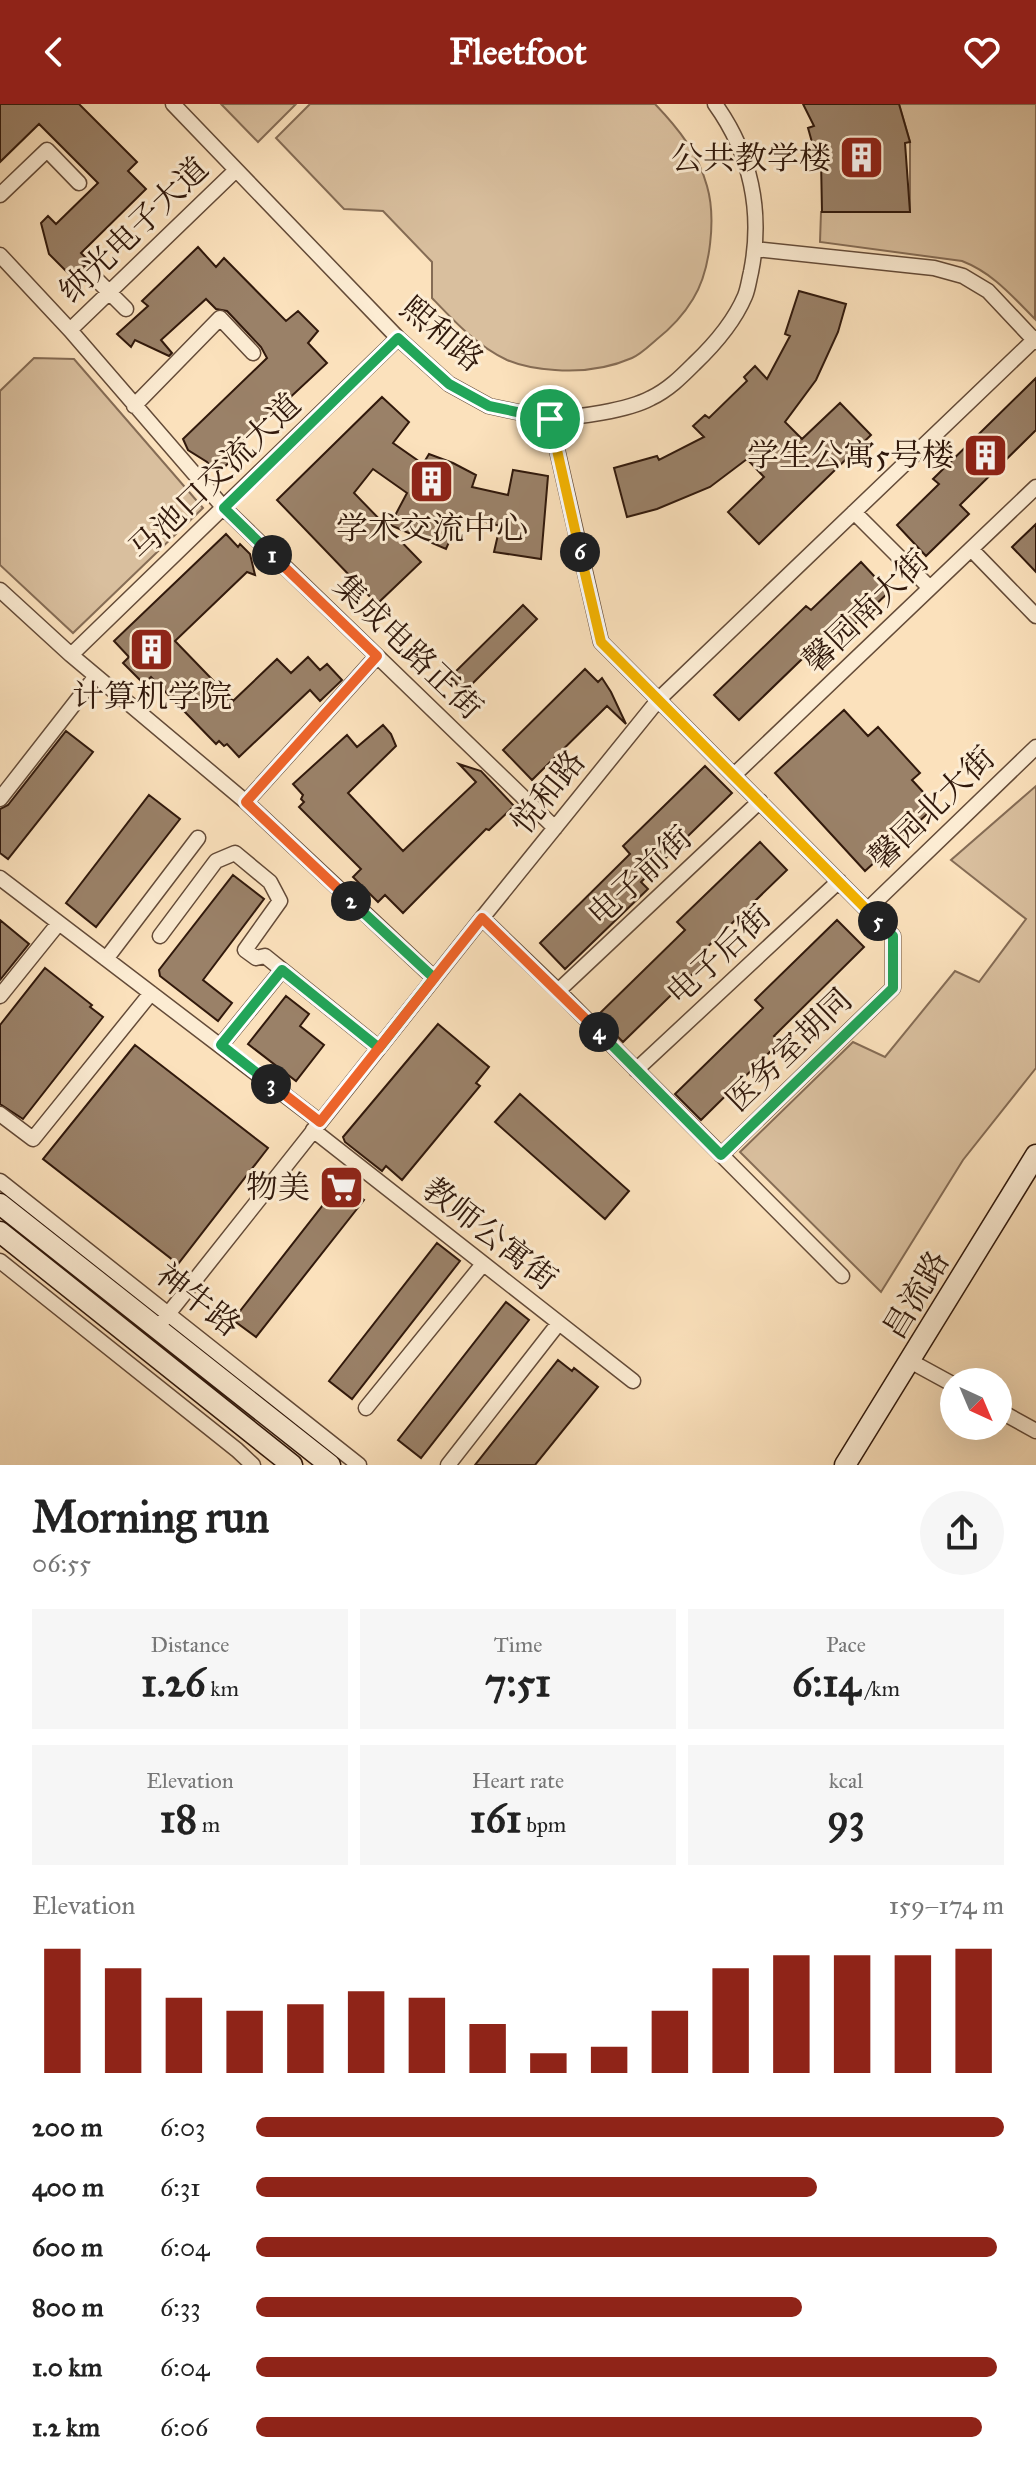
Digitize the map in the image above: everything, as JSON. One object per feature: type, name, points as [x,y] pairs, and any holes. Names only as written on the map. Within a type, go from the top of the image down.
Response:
[{"type":"main road","name":"昌流路","points":[[845,1465],[1036,1155]]},
{"type":"main road","name":"神牛路","points":[[0,1204],[162,1321],[330,1465]]},
{"type":"main road","points":[[0,1232],[292,1465]]},
{"type":"street","name":"熙和路","points":[[173,104],[398,338],[449,384],[489,406],[550,419],[587,416],[649,400],[675,383],[713,346],[745,295],[755,249],[752,182],[742,149],[715,104]]},
{"type":"street","points":[[0,195],[47,150],[79,183]]},
{"type":"street","name":"纳光电子大道","points":[[70,330],[236,170]]},
{"type":"street","points":[[755,249],[934,268],[963,276],[988,291],[1035,340]]},
{"type":"street","name":"集成电路正街","points":[[0,255],[70,330],[224,508],[555,828]]},
{"type":"street","points":[[90,273],[126,309]]},
{"type":"street","points":[[134,406],[220,318],[253,353]]},
{"type":"street","name":"马池口交流大道","points":[[71,655],[398,338]]},
{"type":"street","name":"悦和路","points":[[162,1321],[659,699],[1035,340]]},
{"type":"street","points":[[550,419],[601,642],[867,910]]},
{"type":"street","name":"馨园南大街","points":[[734,775],[1036,487]]},
{"type":"street","points":[[854,512],[930,588]]},
{"type":"street","points":[[971,549],[1036,616]]},
{"type":"street","points":[[0,590],[71,655],[246,802],[434,978]]},
{"type":"street","points":[[246,802],[377,656]]},
{"type":"street","points":[[0,799],[96,676]]},
{"type":"street","name":"馨园北大街","points":[[867,910],[1036,747]]},
{"type":"street","name":"电子前街","points":[[558,991],[760,801]]},
{"type":"street","points":[[106,959],[198,838]]},
{"type":"street","points":[[160,936],[216,861],[235,853],[270,882],[280,901],[245,950],[256,958],[265,956],[379,1048]]},
{"type":"street","name":"教师公寓街","points":[[0,878],[221,1045],[483,1264],[633,1381]]},
{"type":"street","name":"电子后街","points":[[636,1070],[839,881]]},
{"type":"street","name":"医务室胡同","points":[[721,1155],[893,988],[893,936],[867,910]]},
{"type":"street","points":[[482,918],[842,1276]]},
{"type":"street","points":[[0,996],[58,924]]},
{"type":"street","points":[[221,1045],[282,970]]},
{"type":"street","points":[[0,1114],[33,1139],[151,993]]},
{"type":"street","name":"神牛路","points":[[0,1181],[162,1321],[359,1465]]},
{"type":"street","points":[[0,1261],[253,1465]]},
{"type":"street","points":[[366,1408],[483,1264]]},
{"type":"street","points":[[448,1465],[558,1324]]},
{"type":"street","points":[[910,1361],[940,1377]]},
{"type":"street","points":[[1012,1418],[1036,1431]]},
{"type":"shaded area","points":[[221,104],[296,104],[258,142]]},
{"type":"shaded area","points":[[310,104],[655,104],[686,142],[707,186],[711,213],[710,243],[699,287],[671,326],[642,352],[623,362],[594,369],[565,371],[530,367],[507,360],[476,340],[432,298],[432,262],[383,211],[344,209],[276,138]]},
{"type":"shaded area","points":[[899,104],[1036,104],[1035,319],[993,279],[962,261],[820,242],[821,212],[910,212],[910,142]]},
{"type":"shaded area","points":[[34,358],[74,359],[203,508],[73,633],[0,565],[0,391]]},
{"type":"shaded area","points":[[1036,786],[1036,1068],[963,1160],[881,1292],[740,1152],[853,1042],[885,1057],[955,971],[979,982],[1026,919],[951,860]]},
{"type":"building","points":[[0,104],[79,104],[137,162],[128,171],[146,189],[81,253],[91,263],[82,267],[76,281],[49,254],[41,223],[48,216],[56,224],[98,183],[39,124],[0,162]]},
{"type":"building","name":"公共教学楼","points":[[803,104],[899,104],[910,142],[905,143],[910,212],[822,212],[821,159],[817,160],[808,128],[814,126]]},
{"type":"building","points":[[198,247],[216,267],[224,258],[286,321],[298,311],[318,331],[308,343],[327,363],[238,446],[241,451],[217,474],[207,462],[188,450],[183,439],[267,358],[261,347],[227,311],[216,309],[206,299],[161,340],[172,353],[169,356],[135,340],[131,347],[117,334],[148,306],[142,301]]},
{"type":"building","points":[[799,291],[846,304],[838,332],[816,380],[785,422],[802,439],[840,403],[871,435],[759,544],[728,512],[764,477],[747,459],[710,487],[657,509],[627,517],[614,468],[657,456],[659,460],[704,437],[693,426],[705,415],[709,418],[747,381],[744,377],[755,366],[767,379],[790,336],[785,334]]},
{"type":"building","name":"学生公寓5号楼","points":[[1036,378],[1036,430],[960,505],[969,514],[926,556],[897,525],[939,484],[933,479]]},
{"type":"building","name":"学术交流中心","points":[[382,397],[409,422],[393,443],[423,464],[429,454],[476,475],[472,487],[508,495],[513,470],[548,476],[541,559],[494,552],[500,526],[461,515],[446,549],[390,525],[407,493],[373,469],[354,493],[421,562],[377,604],[277,500]]},
{"type":"building","points":[[1036,524],[1036,572],[1012,547]]},
{"type":"building","name":"计算机学院","points":[[226,534],[250,554],[255,575],[247,572],[175,641],[233,701],[277,659],[291,673],[308,657],[320,670],[327,664],[342,680],[320,701],[310,690],[239,757],[227,744],[224,746],[219,741],[216,744],[151,677],[144,684],[123,663],[129,657],[114,641]]},
{"type":"building","points":[[861,562],[889,592],[838,640],[830,632],[739,720],[714,695],[806,606],[811,610]]},
{"type":"building","points":[[523,605],[537,619],[464,692],[450,677]]},
{"type":"building","points":[[585,669],[598,682],[602,678],[626,724],[607,706],[532,780],[503,750]]},
{"type":"building","points":[[844,710],[868,736],[878,727],[920,773],[912,780],[936,806],[865,871],[775,773]]},
{"type":"building","points":[[383,725],[396,746],[348,793],[403,851],[476,782],[459,764],[481,771],[514,806],[489,830],[486,829],[403,913],[385,895],[378,902],[353,877],[361,869],[299,807],[304,802],[301,799],[303,795],[293,784],[347,735],[357,747]]},
{"type":"building","name":"计算机学院","points":[[66,731],[93,752],[8,859],[0,853],[0,809],[8,805]]},
{"type":"building","points":[[705,766],[732,793],[641,882],[648,889],[565,969],[540,943],[630,854],[623,846]]},
{"type":"building","points":[[149,795],[180,819],[96,927],[66,903]]},
{"type":"building","points":[[760,842],[787,870],[696,958],[702,965],[623,1042],[597,1016],[685,930],[677,922]]},
{"type":"building","points":[[233,875],[264,899],[203,980],[232,1003],[218,1021],[160,976],[159,970]]},
{"type":"building","points":[[0,920],[29,944],[0,980]]},
{"type":"building","points":[[837,920],[864,947],[774,1036],[780,1042],[701,1120],[675,1094],[763,1008],[755,1000]]},
{"type":"building","points":[[45,968],[103,1017],[23,1119],[0,1104],[0,1025]]},
{"type":"building","points":[[286,996],[309,1014],[300,1026],[324,1045],[296,1081],[248,1044]]},
{"type":"building","points":[[438,1024],[489,1067],[476,1083],[480,1086],[402,1180],[386,1166],[382,1171],[345,1142],[343,1137]]},
{"type":"building","points":[[135,1045],[268,1148],[178,1264],[43,1159]]},
{"type":"building","points":[[520,1094],[629,1191],[605,1219],[495,1122]]},
{"type":"building","points":[[341,1182],[364,1200],[256,1337],[233,1320]]},
{"type":"building","points":[[437,1243],[460,1261],[352,1399],[329,1381]]},
{"type":"building","points":[[506,1302],[529,1320],[421,1458],[398,1440]]},
{"type":"building","points":[[558,1360],[598,1387],[535,1465],[475,1465]]},
{"type":"place","name":"公共教学楼","points":[[862,158]]},
{"type":"place","name":"学生公寓5号楼","points":[[985,455]]},
{"type":"place","name":"学术交流中心","points":[[432,481]]},
{"type":"place","name":"计算机学院","points":[[152,649]]},
{"type":"place","name":"物美","points":[[341,1187]]},
{"type":"route","points":[[550,419],[489,406],[449,384],[398,338],[224,508],[377,656],[246,802],[434,978],[379,1048],[282,970],[221,1045],[320,1122],[379,1048],[434,978],[482,918],[721,1155],[893,988],[893,936],[601,642],[550,419]]}]
